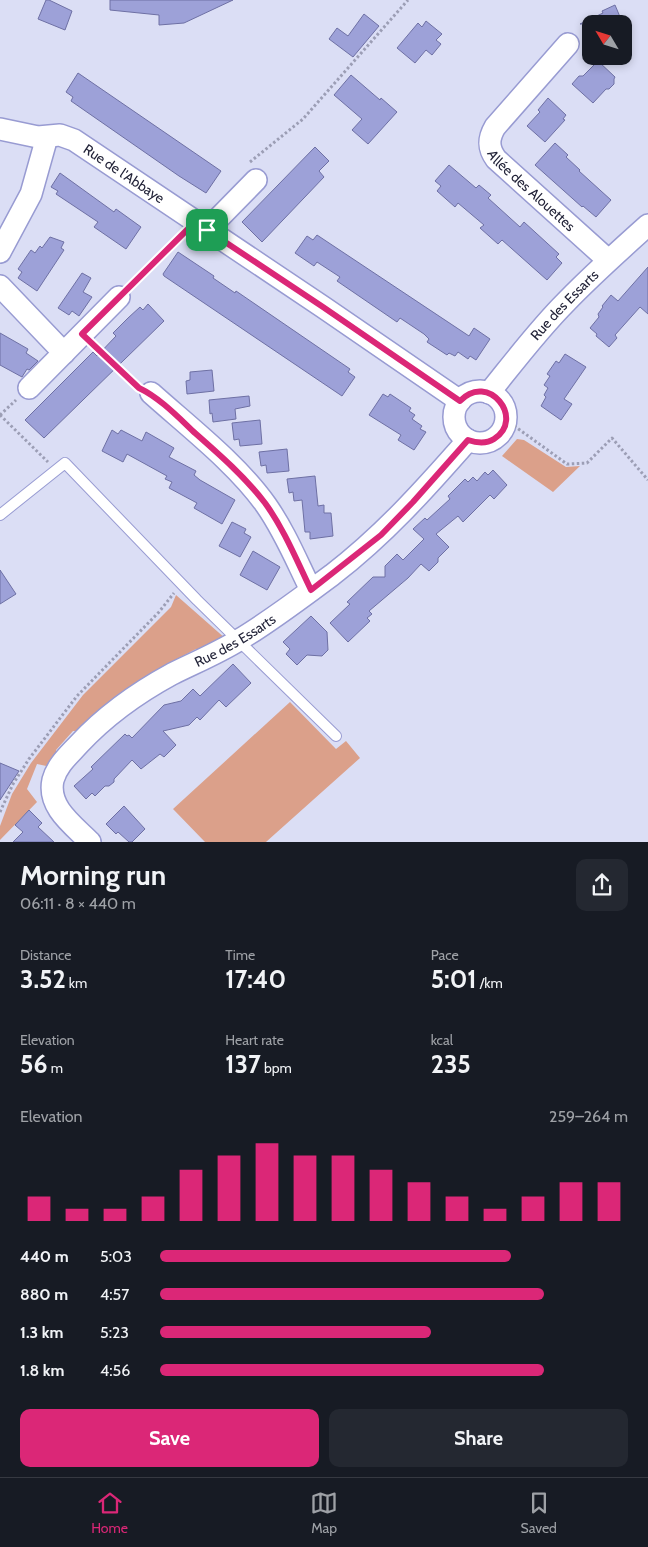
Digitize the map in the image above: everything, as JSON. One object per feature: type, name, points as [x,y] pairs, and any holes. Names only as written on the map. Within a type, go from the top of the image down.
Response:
[{"type":"street","name":"Allée des Alouettes","points":[[568,44],[495,127],[489,140],[489,146],[496,160],[608,260]]},
{"type":"street","name":"Rue de l'Abbaye","points":[[0,129],[47,137],[60,135],[74,140],[460,401]]},
{"type":"street","points":[[0,252],[31,194],[47,137]]},
{"type":"street","points":[[201,226],[256,180]]},
{"type":"street","name":"Rue des Essarts","points":[[488,393],[578,289],[648,226]]},
{"type":"street","points":[[0,286],[64,353]]},
{"type":"street","points":[[29,388],[119,297]]},
{"type":"street","points":[[473,393],[488,393],[502,403],[505,411],[506,420],[502,432],[492,440],[480,443],[468,440],[460,432],[455,422],[456,411],[460,401],[473,393]]},
{"type":"street","points":[[151,394],[223,458],[257,494],[280,528],[311,590]]},
{"type":"street","name":"Rue des Essarts","points":[[90,842],[61,813],[56,805],[52,789],[53,780],[61,764],[96,726],[132,697],[240,640],[311,590],[381,535],[468,440]]},
{"type":"lane","points":[[0,515],[65,463],[181,582],[336,736]]},
{"type":"path","points":[[256,180],[249,162],[303,119],[408,0]]},
{"type":"path","points":[[119,297],[201,226]]},
{"type":"path","points":[[82,334],[139,388],[151,394]]},
{"type":"path","points":[[0,415],[50,465],[65,463]]},
{"type":"path","points":[[506,420],[567,464],[587,463],[612,438],[648,480]]},
{"type":"path","points":[[0,812],[29,759],[77,696],[173,596],[181,582]]},
{"type":"shaded area","points":[[517,439],[524,440],[566,467],[580,466],[553,492],[502,456]]},
{"type":"shaded area","points":[[176,595],[226,639],[202,651],[196,649],[162,667],[160,672],[82,731],[73,731],[56,750],[56,760],[51,767],[37,764],[27,789],[37,802],[0,840],[0,826],[12,794],[31,763],[83,695],[171,607]]},
{"type":"shaded area","points":[[290,702],[336,749],[346,741],[360,758],[266,842],[205,842],[173,809]]},
{"type":"building","points":[[46,0],[72,11],[65,30],[38,19]]},
{"type":"building","points":[[110,0],[233,0],[184,23],[159,25],[159,15],[110,10]]},
{"type":"building","points":[[615,5],[619,15],[599,15],[603,13],[602,11]]},
{"type":"building","points":[[364,14],[379,26],[353,57],[329,39],[337,28],[348,36]]},
{"type":"building","points":[[426,21],[442,34],[436,40],[441,44],[432,55],[426,50],[415,63],[397,48],[418,23],[422,27]]},
{"type":"building","points":[[594,65],[602,65],[615,77],[614,84],[609,89],[606,89],[593,103],[572,84],[579,76],[583,76]]},
{"type":"building","points":[[78,73],[221,171],[206,193],[71,101],[73,97],[66,92]]},
{"type":"building","points":[[351,75],[397,112],[368,144],[352,130],[362,119],[334,95]]},
{"type":"building","points":[[548,98],[566,115],[563,119],[565,120],[545,142],[527,126],[540,112],[538,110]]},
{"type":"building","points":[[555,143],[568,155],[566,157],[579,171],[611,200],[596,217],[535,165]]},
{"type":"building","points":[[315,147],[329,161],[319,171],[324,177],[262,242],[242,222]]},
{"type":"building","points":[[449,165],[476,188],[479,185],[491,195],[488,198],[520,227],[524,222],[559,254],[556,257],[562,263],[547,280],[502,240],[498,244],[480,228],[484,225],[458,203],[455,207],[437,191],[441,186],[435,181]]},
{"type":"building","points":[[60,173],[114,212],[116,209],[141,227],[126,249],[94,227],[98,222],[56,194],[58,191],[51,187]]},
{"type":"building","points":[[317,235],[469,336],[474,328],[490,339],[476,360],[470,356],[468,359],[458,352],[455,356],[449,353],[447,355],[427,342],[429,339],[424,334],[400,318],[397,322],[337,281],[340,277],[317,262],[314,266],[295,253],[307,236],[313,240]]},
{"type":"building","points":[[50,237],[64,242],[61,248],[64,250],[37,291],[18,278],[22,272],[18,269],[31,250],[35,253],[40,246],[42,248]]},
{"type":"building","points":[[178,252],[214,276],[213,278],[235,293],[236,291],[350,369],[348,372],[355,377],[342,396],[164,276],[163,274]]},
{"type":"building","points":[[648,267],[648,314],[640,307],[615,335],[617,338],[609,347],[590,328],[599,317],[598,314],[602,306],[611,295],[618,301]]},
{"type":"building","points":[[82,273],[91,278],[83,292],[92,297],[79,316],[72,311],[69,315],[58,308]]},
{"type":"building","points":[[148,304],[164,321],[44,438],[25,420],[93,352],[97,356],[116,336],[113,333],[128,318],[140,307],[143,310]]},
{"type":"building","points":[[0,333],[28,349],[26,353],[38,361],[29,370],[27,369],[22,377],[0,365]]},
{"type":"building","points":[[565,354],[586,367],[564,399],[572,404],[561,420],[541,406],[548,388],[544,385],[550,376],[547,374],[556,361],[559,363]]},
{"type":"building","points":[[212,370],[214,391],[187,394],[186,381],[190,380],[190,372]]},
{"type":"building","points":[[383,394],[388,397],[390,394],[411,408],[409,411],[415,415],[412,419],[422,426],[420,429],[426,432],[414,450],[398,440],[401,435],[369,415]]},
{"type":"building","points":[[249,396],[250,406],[235,409],[236,419],[213,422],[212,413],[210,414],[209,400]]},
{"type":"building","points":[[260,420],[262,444],[240,446],[239,439],[234,440],[232,423]]},
{"type":"building","points":[[112,430],[118,434],[121,430],[142,441],[146,432],[174,448],[169,457],[196,471],[194,475],[200,480],[235,500],[222,524],[194,508],[197,503],[169,488],[172,482],[165,479],[167,476],[127,454],[123,462],[102,451]]},
{"type":"building","points":[[287,449],[289,471],[267,473],[266,465],[261,466],[259,452]]},
{"type":"building","points":[[493,470],[507,485],[494,499],[490,495],[463,522],[458,516],[436,534],[449,547],[438,558],[438,562],[429,571],[421,564],[408,578],[369,611],[372,614],[367,618],[370,621],[348,642],[330,623],[350,604],[347,602],[373,577],[385,577],[385,566],[397,554],[403,560],[424,539],[413,529],[425,518],[427,520],[450,499],[448,496],[465,479],[468,482],[473,477],[477,481],[485,472],[488,475]]},
{"type":"building","points":[[315,476],[318,506],[324,505],[324,513],[331,513],[333,536],[310,539],[310,532],[305,532],[302,500],[294,501],[293,492],[289,493],[287,479]]},
{"type":"building","points":[[232,522],[246,529],[244,533],[251,537],[240,557],[219,546]]},
{"type":"building","points":[[253,551],[280,567],[267,590],[240,575]]},
{"type":"building","points":[[0,570],[16,594],[0,604]]},
{"type":"building","points":[[311,616],[327,632],[328,650],[322,656],[307,655],[297,665],[286,654],[290,649],[283,642]]},
{"type":"building","points":[[233,664],[251,683],[226,707],[219,700],[200,720],[197,717],[189,725],[163,731],[176,745],[164,757],[160,754],[141,769],[132,760],[114,779],[114,782],[109,786],[105,786],[95,796],[92,793],[86,799],[74,786],[93,769],[91,767],[125,734],[132,738],[164,705],[181,701],[193,689],[200,696]]},
{"type":"building","points":[[0,763],[19,771],[0,800]]},
{"type":"building","points":[[124,806],[145,829],[132,842],[129,842],[118,832],[116,834],[106,824]]},
{"type":"building","points":[[29,810],[42,823],[38,827],[54,842],[13,842],[23,832],[15,825]]},
{"type":"route","points":[[195,222],[207,230],[460,401],[469,394],[485,392],[499,400],[505,411],[505,424],[499,435],[492,440],[484,442],[468,440],[381,535],[311,590],[287,540],[266,504],[247,482],[188,426],[151,394],[139,388],[82,334],[195,222]]}]
